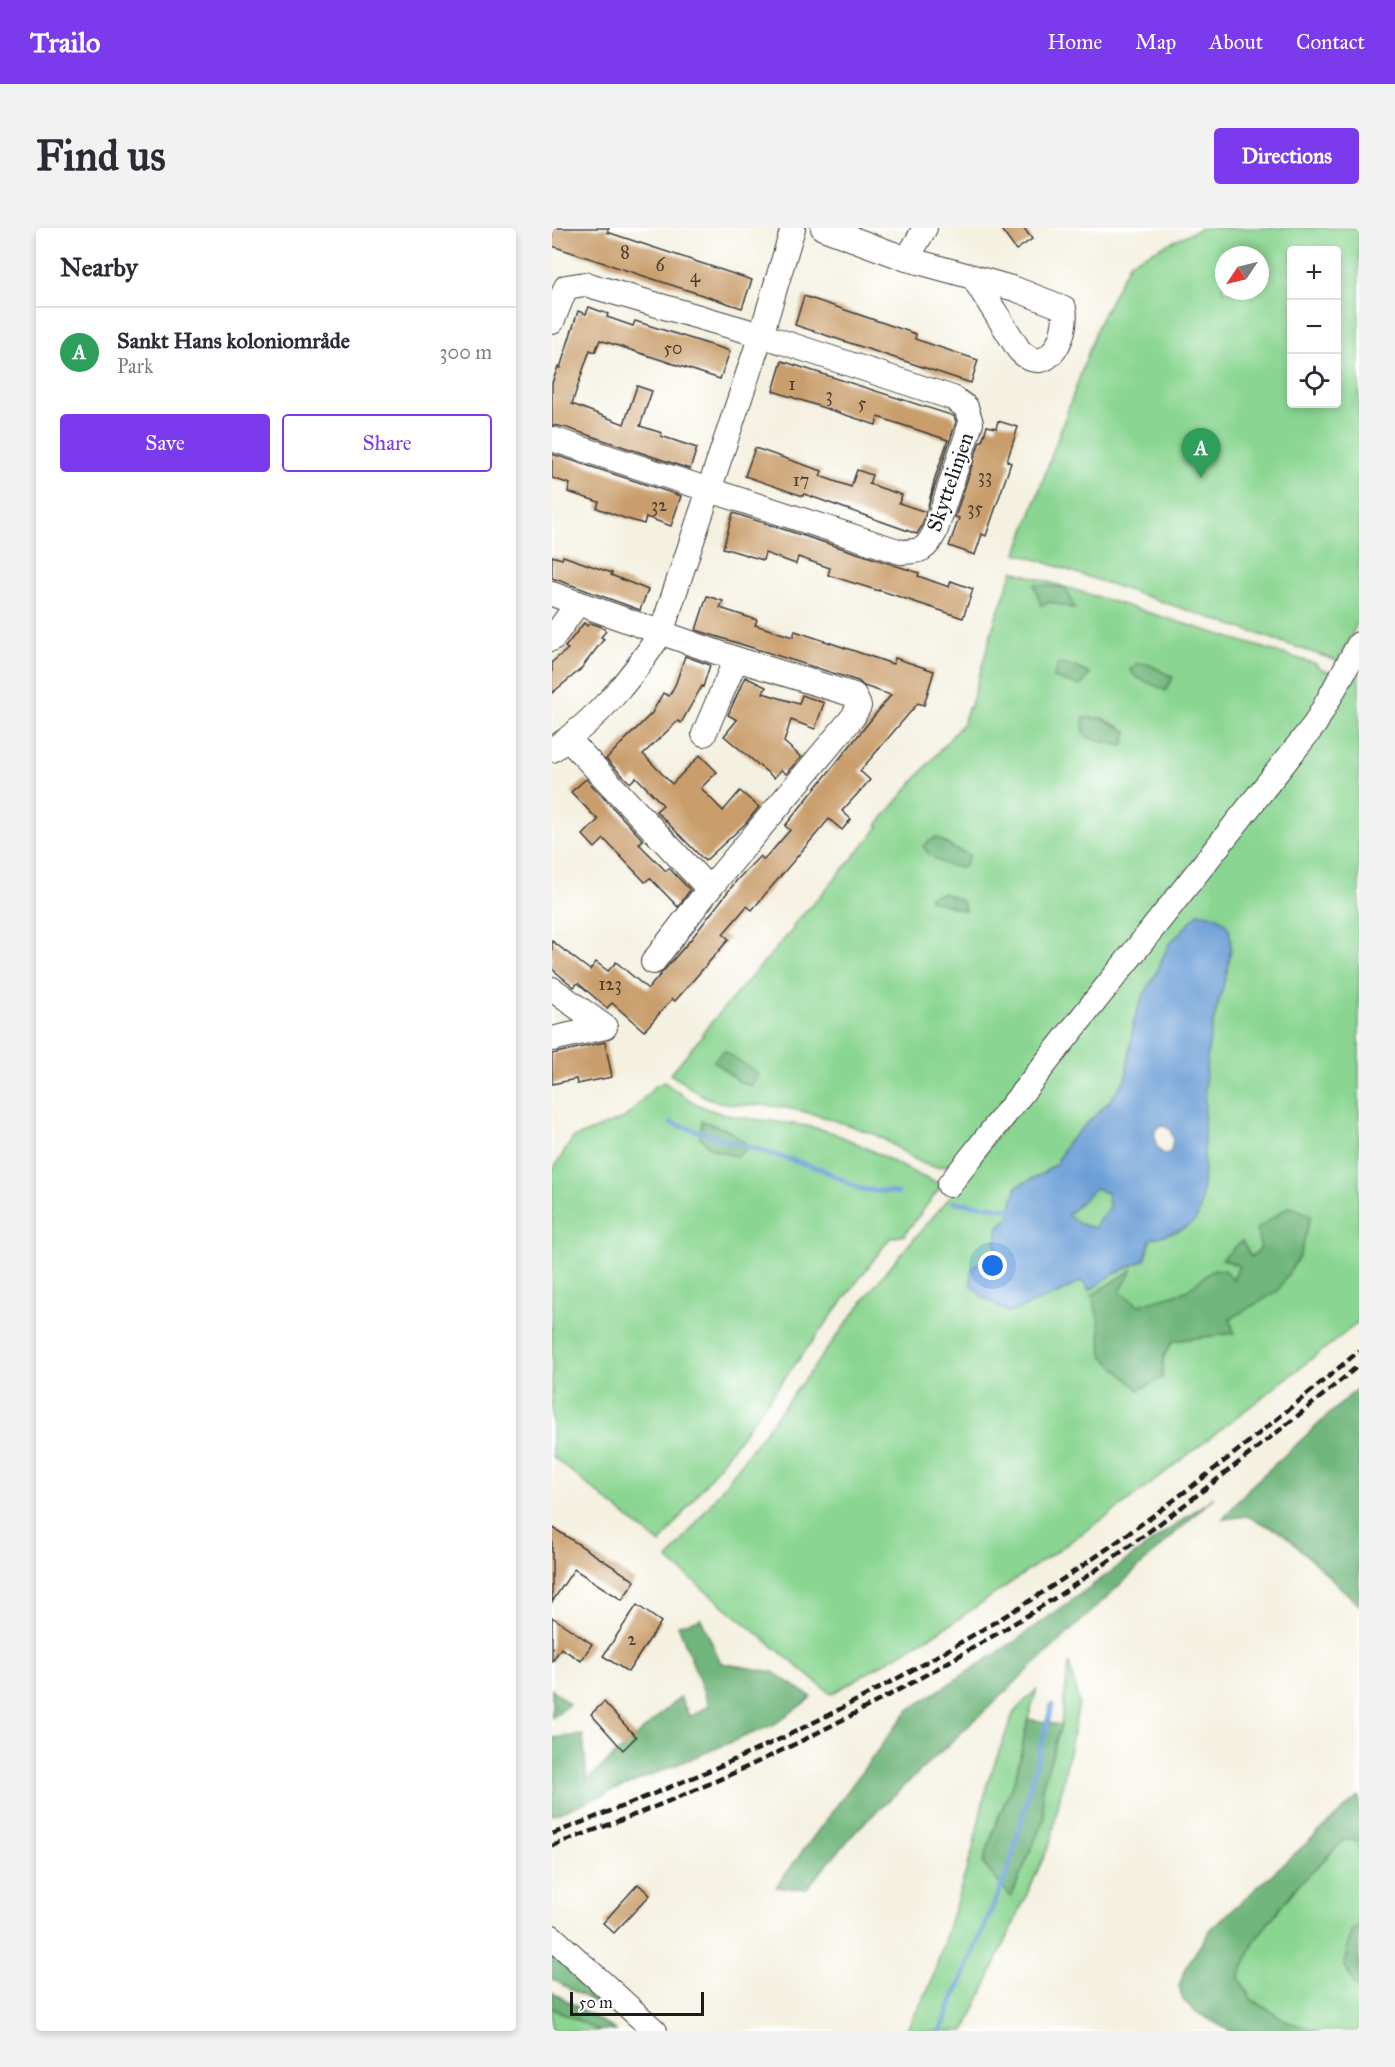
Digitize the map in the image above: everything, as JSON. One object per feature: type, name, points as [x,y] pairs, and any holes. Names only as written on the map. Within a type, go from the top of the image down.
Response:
[{"type":"street","points":[[709,889],[560,745],[605,707],[634,673],[661,633],[761,335],[793,228]]},
{"type":"street","points":[[822,228],[907,259],[973,277]]},
{"type":"street","points":[[907,259],[925,228]]},
{"type":"street","name":"Skyttelinjen","points":[[552,322],[566,287],[585,284],[761,335],[953,398],[966,407],[971,423],[934,532],[927,545],[920,551],[902,552],[552,439]]},
{"type":"street","points":[[552,594],[736,659],[854,695],[859,706],[853,717],[709,889],[653,962]]},
{"type":"street","points":[[552,639],[578,603]]},
{"type":"street","points":[[949,1185],[1315,724],[1359,644]]},
{"type":"street","points":[[704,734],[736,659]]},
{"type":"street","points":[[552,989],[605,1027],[552,1039]]},
{"type":"street","points":[[552,1937],[655,2031]]},
{"type":"green space","points":[[1201,228],[1359,228],[1359,620],[1338,661],[1017,553],[1098,325],[1130,262]]},
{"type":"green space","points":[[1013,571],[1316,664],[1319,668],[1333,673],[1318,704],[955,1162],[944,1166],[933,1166],[912,1158],[873,1134],[824,1117],[764,1105],[736,1105],[707,1098],[696,1092],[670,1074],[703,1035],[702,1033],[793,929],[793,925],[879,827],[877,825],[963,723],[968,708],[970,708],[996,617]]},
{"type":"green space","points":[[1034,584],[1066,588],[1075,609],[1050,602],[1041,606]]},
{"type":"green space","points":[[1359,663],[1359,1322],[1126,1503],[951,1624],[831,1694],[668,1560],[886,1271],[951,1196]],"holes":[[[1169,944],[1230,957],[1211,1031],[1205,1071],[1203,1177],[1198,1216],[1171,1232],[1150,1239],[1145,1260],[1115,1273],[1090,1290],[1081,1281],[1060,1293],[1010,1313],[983,1259],[995,1251],[998,1227],[1010,1217],[1017,1186],[1056,1164],[1067,1143],[1109,1102],[1126,1078],[1129,1053],[1143,996]]]},
{"type":"green space","points":[[1058,664],[1075,667],[1090,674],[1081,686],[1053,678]]},
{"type":"green space","points":[[1136,664],[1148,664],[1173,677],[1166,691],[1136,677],[1130,670]]},
{"type":"green space","points":[[1083,718],[1102,718],[1127,731],[1123,746],[1089,738],[1084,733]]},
{"type":"green space","points":[[936,837],[970,855],[963,868],[940,862],[926,851],[923,846]]},
{"type":"green space","points":[[944,893],[962,901],[966,911],[930,900],[929,896]]},
{"type":"green space","points":[[724,1050],[759,1074],[751,1086],[738,1081],[714,1061]]},
{"type":"green space","points":[[664,1082],[703,1107],[734,1116],[830,1132],[927,1179],[943,1184],[904,1235],[890,1238],[660,1544],[552,1456],[552,1171],[573,1138],[624,1118],[655,1086]]},
{"type":"green space","points":[[702,1121],[728,1130],[749,1146],[737,1157],[712,1149],[700,1137]]},
{"type":"green space","points":[[1096,1187],[1108,1194],[1109,1207],[1094,1228],[1078,1226],[1067,1215]]},
{"type":"green space","points":[[1289,1206],[1311,1215],[1300,1255],[1278,1291],[1230,1319],[1234,1333],[1173,1341],[1164,1356],[1162,1378],[1139,1390],[1102,1355],[1099,1321],[1092,1295],[1133,1269],[1120,1292],[1139,1305],[1186,1291],[1214,1269],[1224,1270],[1233,1280],[1239,1266],[1222,1259],[1242,1241],[1251,1257],[1261,1248],[1256,1230]]},
{"type":"green space","points":[[1359,1387],[1359,1605],[1283,1533],[1247,1516],[1223,1519],[1249,1488]]},
{"type":"green space","points":[[1214,1497],[858,1829],[806,1889],[776,1887],[907,1711],[1014,1642]]},
{"type":"green space","points":[[701,1619],[721,1663],[773,1672],[812,1697],[775,1724],[552,1816],[552,1792],[555,1790],[552,1738],[583,1735],[587,1780],[680,1697],[690,1717],[709,1706],[678,1625]]},
{"type":"green space","points":[[1069,1663],[1079,1703],[1051,1841],[965,2031],[906,2031],[930,1986],[973,1849],[987,1784],[1014,1712],[1037,1689],[1016,1776],[996,1823],[983,1864],[1011,1896],[1044,1819],[1042,1787],[1061,1725]]},
{"type":"green space","points":[[552,1689],[569,1704],[552,1718]]},
{"type":"green space","points":[[1028,1719],[1061,1725],[1042,1787],[1044,1819],[1011,1897],[983,1864],[996,1823],[1016,1776]]},
{"type":"green space","points":[[1359,1796],[1359,1841],[1344,1840],[1298,1885],[1255,1940],[1239,1978],[1251,1999],[1290,2023],[1319,2031],[1230,2031],[1196,2012],[1183,2000],[1179,1987],[1185,1968],[1211,1929]]},
{"type":"green space","points":[[1344,1840],[1359,1841],[1359,1926],[1351,1932],[1344,1965],[1359,1992],[1359,2031],[1319,2031],[1290,2023],[1251,1999],[1239,1978],[1255,1940],[1298,1885]]},
{"type":"green space","points":[[1359,1926],[1359,1992],[1344,1965],[1351,1932]]},
{"type":"green space","points":[[552,1951],[574,1974],[644,2030],[552,1979]]},
{"type":"green space","points":[[552,1992],[617,2031],[598,2030],[552,2008]]},
{"type":"green space","points":[[552,2008],[598,2030],[600,2031],[552,2031]]},
{"type":"water","points":[[1199,913],[1219,918],[1229,929],[1230,957],[1213,1021],[1207,1063],[1203,1177],[1198,1215],[1190,1225],[1184,1228],[1150,1239],[1145,1260],[1115,1273],[1090,1290],[1081,1281],[1060,1293],[1009,1313],[982,1297],[971,1284],[971,1270],[995,1251],[998,1227],[1010,1217],[1017,1186],[1056,1164],[1067,1143],[1109,1102],[1126,1078],[1134,1019],[1169,944]],"holes":[[[1162,1125],[1170,1129],[1173,1139],[1171,1151],[1165,1155],[1156,1144],[1155,1138],[1155,1130]],[[1096,1188],[1108,1194],[1109,1207],[1094,1228],[1080,1224],[1067,1215]]]},
{"type":"building","points":[[552,228],[609,228],[607,232],[752,280],[742,308],[552,246]]},
{"type":"building","points":[[1000,228],[1024,228],[1032,239],[1016,250]]},
{"type":"building","points":[[804,296],[916,334],[915,339],[978,360],[971,383],[795,325]]},
{"type":"building","points":[[589,307],[608,314],[607,317],[633,326],[635,321],[730,351],[720,379],[600,340],[595,352],[590,350],[581,376],[572,404],[624,424],[637,386],[652,391],[640,426],[697,448],[690,469],[552,425],[552,383],[558,367],[560,368],[578,311],[586,314]]},
{"type":"building","points":[[782,361],[954,416],[956,422],[927,510],[948,440],[878,417],[876,425],[773,391]]},
{"type":"building","points":[[998,421],[1018,427],[1007,461],[1011,463],[986,536],[982,534],[975,555],[949,546],[959,518],[955,517],[980,441],[982,441],[987,426],[996,428]]},
{"type":"building","points":[[755,448],[822,471],[820,476],[851,487],[857,470],[872,475],[869,484],[902,495],[899,503],[926,512],[922,526],[917,534],[745,476]]},
{"type":"building","points":[[552,454],[681,496],[671,526],[646,517],[644,524],[624,518],[597,508],[599,502],[568,492],[570,484],[552,478]]},
{"type":"building","points":[[733,513],[919,573],[918,576],[949,587],[951,581],[973,589],[963,618],[828,575],[830,568],[798,557],[796,564],[765,553],[763,560],[723,548]]},
{"type":"building","points":[[552,556],[562,559],[563,556],[612,573],[611,575],[648,590],[640,610],[552,578]]},
{"type":"building","points":[[707,596],[723,601],[720,608],[757,620],[755,625],[793,637],[795,631],[893,664],[895,658],[934,671],[924,705],[918,703],[860,771],[870,780],[842,811],[851,819],[842,830],[829,819],[752,910],[747,906],[723,934],[729,939],[675,1001],[672,999],[644,1031],[612,1003],[607,1008],[578,983],[574,987],[552,969],[552,941],[590,970],[596,962],[608,971],[616,962],[648,989],[692,938],[737,880],[760,856],[764,860],[790,830],[785,826],[891,695],[864,686],[858,681],[696,630]]},
{"type":"building","points":[[584,623],[587,626],[590,623],[600,626],[606,631],[601,637],[604,639],[580,670],[552,693],[552,662],[568,649],[565,647]]},
{"type":"building","points":[[685,656],[710,665],[703,687],[681,723],[678,721],[643,754],[672,784],[700,755],[717,772],[701,788],[723,811],[740,791],[759,807],[745,824],[705,861],[656,811],[663,805],[636,777],[630,783],[606,759],[652,713],[663,693],[669,696]]},
{"type":"building","points":[[745,677],[766,687],[763,693],[799,704],[802,695],[824,703],[815,729],[791,720],[784,742],[801,757],[786,774],[781,770],[774,778],[724,736],[737,720],[728,715]]},
{"type":"building","points":[[586,779],[643,840],[639,844],[666,871],[669,868],[690,890],[678,907],[650,878],[645,882],[604,839],[595,848],[583,835],[598,820],[571,792]]},
{"type":"building","points":[[605,1042],[612,1077],[577,1084],[576,1079],[552,1084],[552,1054]]},
{"type":"building","points":[[552,1527],[635,1581],[622,1600],[574,1569],[552,1602]]},
{"type":"building","points":[[637,1605],[661,1622],[628,1672],[603,1656]]},
{"type":"building","points":[[552,1617],[592,1644],[581,1661],[561,1648],[552,1662]]},
{"type":"building","points":[[604,1702],[636,1737],[623,1750],[591,1714]]},
{"type":"building","points":[[638,1884],[650,1895],[614,1933],[603,1923]]},
{"type":"waterway","points":[[671,1123],[821,1169],[860,1189],[898,1193]]},
{"type":"waterway","points":[[954,1202],[1011,1209]]},
{"type":"waterway","points":[[940,2031],[1008,1871],[1052,1705]]},
{"type":"railway","points":[[552,1834],[695,1777],[780,1739],[865,1696],[1005,1616],[1143,1523],[1231,1456],[1359,1351]]},
{"type":"railway","points":[[552,1846],[700,1788],[792,1745],[882,1699],[1013,1624],[1083,1579],[1152,1530],[1258,1448],[1359,1365]]},
{"type":"place","name":"Sankt Hans koloniområde","points":[[1201,478]]}]
